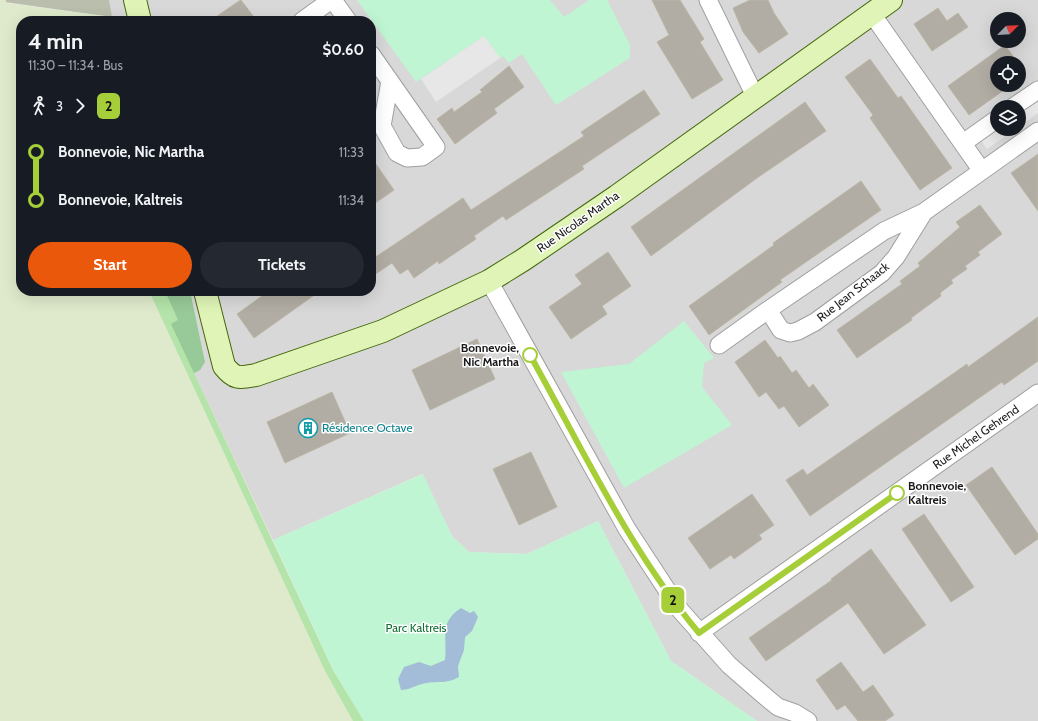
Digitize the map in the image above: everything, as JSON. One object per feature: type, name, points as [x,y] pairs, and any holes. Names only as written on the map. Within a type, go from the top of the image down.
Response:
[{"type":"street","points":[[135,0],[139,16]]},
{"type":"street","points":[[309,16],[332,0],[344,16]]},
{"type":"street","points":[[708,0],[755,96]]},
{"type":"street","name":"Rue Nicolas Martha","points":[[206,296],[224,366],[231,375],[241,378],[256,375],[383,331],[489,281],[523,260],[617,196],[891,0]]},
{"type":"street","points":[[872,14],[982,171]]},
{"type":"street","points":[[376,61],[390,81]]},
{"type":"street","points":[[1026,100],[1036,95]]},
{"type":"street","points":[[962,143],[990,124]]},
{"type":"street","name":"Rue Jean Schaack","points":[[719,345],[884,231],[924,212],[1038,131]]},
{"type":"street","name":"Rue Jean Schaack","points":[[768,310],[781,330],[790,333],[798,331],[815,322],[882,273],[896,258],[924,212]]},
{"type":"street","points":[[489,281],[627,529],[680,610],[729,665],[767,698],[778,706],[795,713],[808,721]]},
{"type":"street","name":"Rue Michel Gehrend","points":[[699,633],[1038,393]]},
{"type":"shaded area","points":[[0,0],[6,0],[6,3],[104,16],[16,16],[16,296],[151,296],[325,671],[353,721],[0,721]]},
{"type":"shaded area","points":[[6,0],[1038,0],[1038,721],[757,721],[671,661],[598,521],[527,554],[469,552],[452,536],[422,474],[273,540],[194,373],[205,361],[191,296],[376,296],[376,16],[103,16],[5,2]]},
{"type":"shaded area","points":[[6,0],[109,0],[112,16],[105,16],[5,2]]},
{"type":"shaded area","points":[[484,36],[500,58],[436,102],[421,79]]},
{"type":"shaded area","points":[[1032,94],[1038,103],[1038,113],[1026,122],[1026,100]]},
{"type":"shaded area","points":[[990,131],[990,136],[1006,136],[987,149],[976,134]]},
{"type":"green space","points":[[357,0],[550,0],[564,17],[589,0],[607,0],[630,45],[630,58],[556,105],[522,54],[509,63],[503,56],[500,58],[484,36],[416,82],[376,26],[376,16],[369,16]]},
{"type":"green space","points":[[151,296],[191,296],[205,362],[200,370],[194,373],[333,670],[364,721],[353,721],[325,671]]},
{"type":"green space","points":[[167,296],[191,296],[205,362],[200,370],[194,373],[171,324],[178,320]]},
{"type":"green space","points":[[684,321],[714,358],[704,363],[702,387],[732,425],[624,488],[561,372],[629,364]]},
{"type":"green space","name":"Parc Kaltreis","points":[[423,474],[452,536],[469,552],[527,554],[598,521],[671,661],[757,721],[364,721],[333,670],[273,540]]},
{"type":"water","points":[[461,608],[470,613],[474,611],[478,617],[472,631],[465,637],[464,650],[458,666],[459,677],[445,682],[427,683],[401,690],[398,679],[404,667],[419,662],[431,666],[445,660],[447,625],[449,619]]},
{"type":"building","points":[[241,0],[253,16],[217,16]]},
{"type":"building","points":[[652,0],[680,0],[704,39],[700,42],[723,80],[692,99],[657,42],[669,35]]},
{"type":"building","points":[[750,0],[768,0],[774,13],[788,34],[759,53],[743,32],[733,8]]},
{"type":"building","points":[[938,8],[947,21],[958,13],[968,27],[932,51],[914,24]]},
{"type":"building","points":[[1001,48],[1007,48],[1013,56],[990,56],[990,92],[1001,92],[969,115],[948,86]]},
{"type":"building","points":[[870,59],[898,98],[901,96],[952,168],[920,190],[870,118],[873,115],[845,77]]},
{"type":"building","points":[[509,66],[524,87],[494,109],[497,113],[455,144],[437,119],[452,108],[454,112],[482,92],[480,90]]},
{"type":"building","points":[[644,90],[660,114],[582,166],[584,169],[506,220],[503,216],[474,236],[476,239],[439,264],[438,261],[414,278],[408,269],[400,274],[392,263],[376,274],[376,257],[463,198],[471,210],[584,136],[581,132]]},
{"type":"building","points":[[805,102],[826,131],[757,178],[651,256],[631,227]]},
{"type":"building","points":[[1038,154],[1038,211],[1011,173]]},
{"type":"building","points":[[376,164],[394,190],[376,203]]},
{"type":"building","points":[[861,181],[881,210],[780,280],[782,282],[709,335],[689,306],[774,245],[773,243]]},
{"type":"building","points":[[980,205],[1002,234],[978,252],[980,255],[965,266],[967,269],[951,280],[953,283],[940,293],[941,296],[911,318],[912,320],[857,358],[837,330],[902,284],[900,281],[920,266],[918,263],[960,227],[956,222]]},
{"type":"building","points":[[608,252],[631,286],[602,306],[607,314],[571,339],[549,307],[582,284],[575,275]]},
{"type":"building","points":[[262,296],[313,296],[254,338],[237,314]]},
{"type":"building","points":[[1038,317],[1038,361],[1004,385],[1002,382],[810,516],[786,480],[803,469],[807,475],[967,364],[968,367]]},
{"type":"building","points":[[477,339],[495,379],[430,410],[412,370]]},
{"type":"building","points":[[765,340],[778,358],[780,356],[792,373],[796,370],[809,388],[813,384],[829,405],[799,427],[784,406],[779,409],[766,392],[759,397],[735,362]]},
{"type":"building","name":"Résidence Octave","points":[[332,392],[350,433],[285,463],[267,422]]},
{"type":"building","points":[[531,452],[557,507],[519,525],[493,469]]},
{"type":"building","points":[[992,467],[1038,534],[1038,539],[1015,555],[966,485]]},
{"type":"building","points":[[752,494],[774,525],[759,535],[762,539],[734,559],[731,555],[710,569],[688,538]]},
{"type":"building","points":[[924,514],[974,587],[951,602],[902,529]]},
{"type":"building","points":[[871,549],[926,625],[884,654],[848,603],[766,661],[749,638],[832,580],[831,579]]},
{"type":"building","points":[[841,662],[863,692],[873,685],[894,715],[885,721],[858,721],[845,705],[837,710],[816,680]]},
{"type":"bus line","name":"2","points":[[530,355],[627,529],[680,610],[699,633],[897,493]]},
{"type":"place","name":"Bonnevoie, Nic Martha","points":[[530,355]]},
{"type":"place","name":"Résidence Octave","points":[[308,428]]},
{"type":"place","name":"Bonnevoie, Kaltreis","points":[[897,493]]}]
